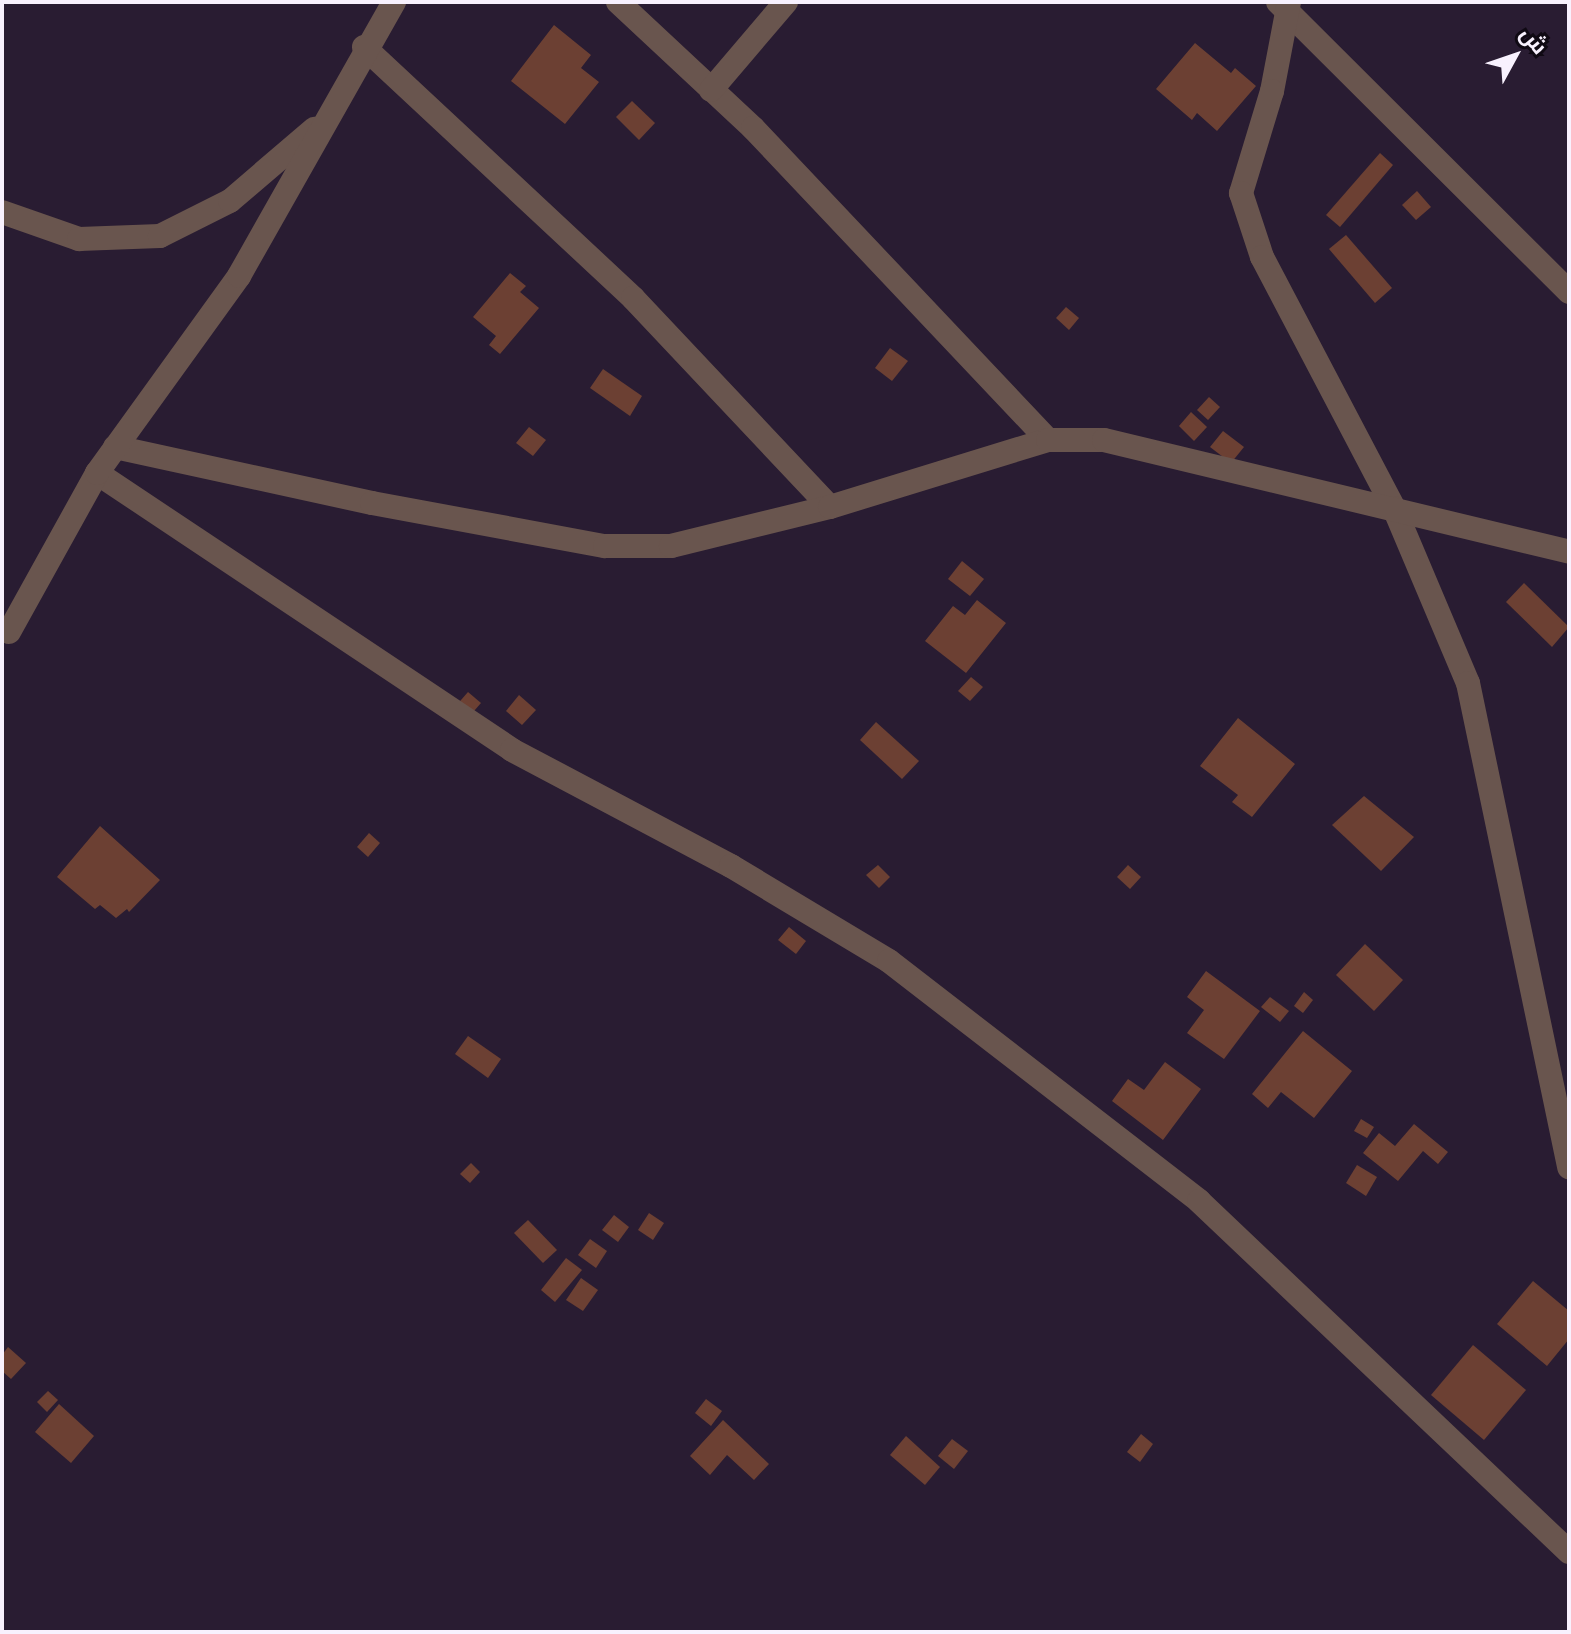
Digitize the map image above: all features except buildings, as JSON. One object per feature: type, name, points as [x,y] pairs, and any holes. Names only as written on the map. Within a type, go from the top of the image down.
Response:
[{"type":"street","points":[[9,632],[47,554],[97,473],[239,276],[364,47],[394,2]]},
{"type":"street","points":[[618,2],[753,128],[1048,440]]},
{"type":"street","points":[[711,90],[786,2]]},
{"type":"street","points":[[1284,4],[1569,292]]},
{"type":"street","points":[[1284,4],[1272,91],[1241,193],[1262,257],[1394,508],[1468,683],[1569,1168]]},
{"type":"street","points":[[364,47],[633,298],[830,507]]},
{"type":"street","points":[[2,212],[79,239],[160,236],[230,201],[325,120]]},
{"type":"street","points":[[115,447],[372,503],[605,546],[671,546],[830,507],[1048,440],[1104,440],[1569,552]]},
{"type":"street","points":[[97,473],[512,750],[731,866],[889,961],[1199,1201],[1569,1552]]}]
